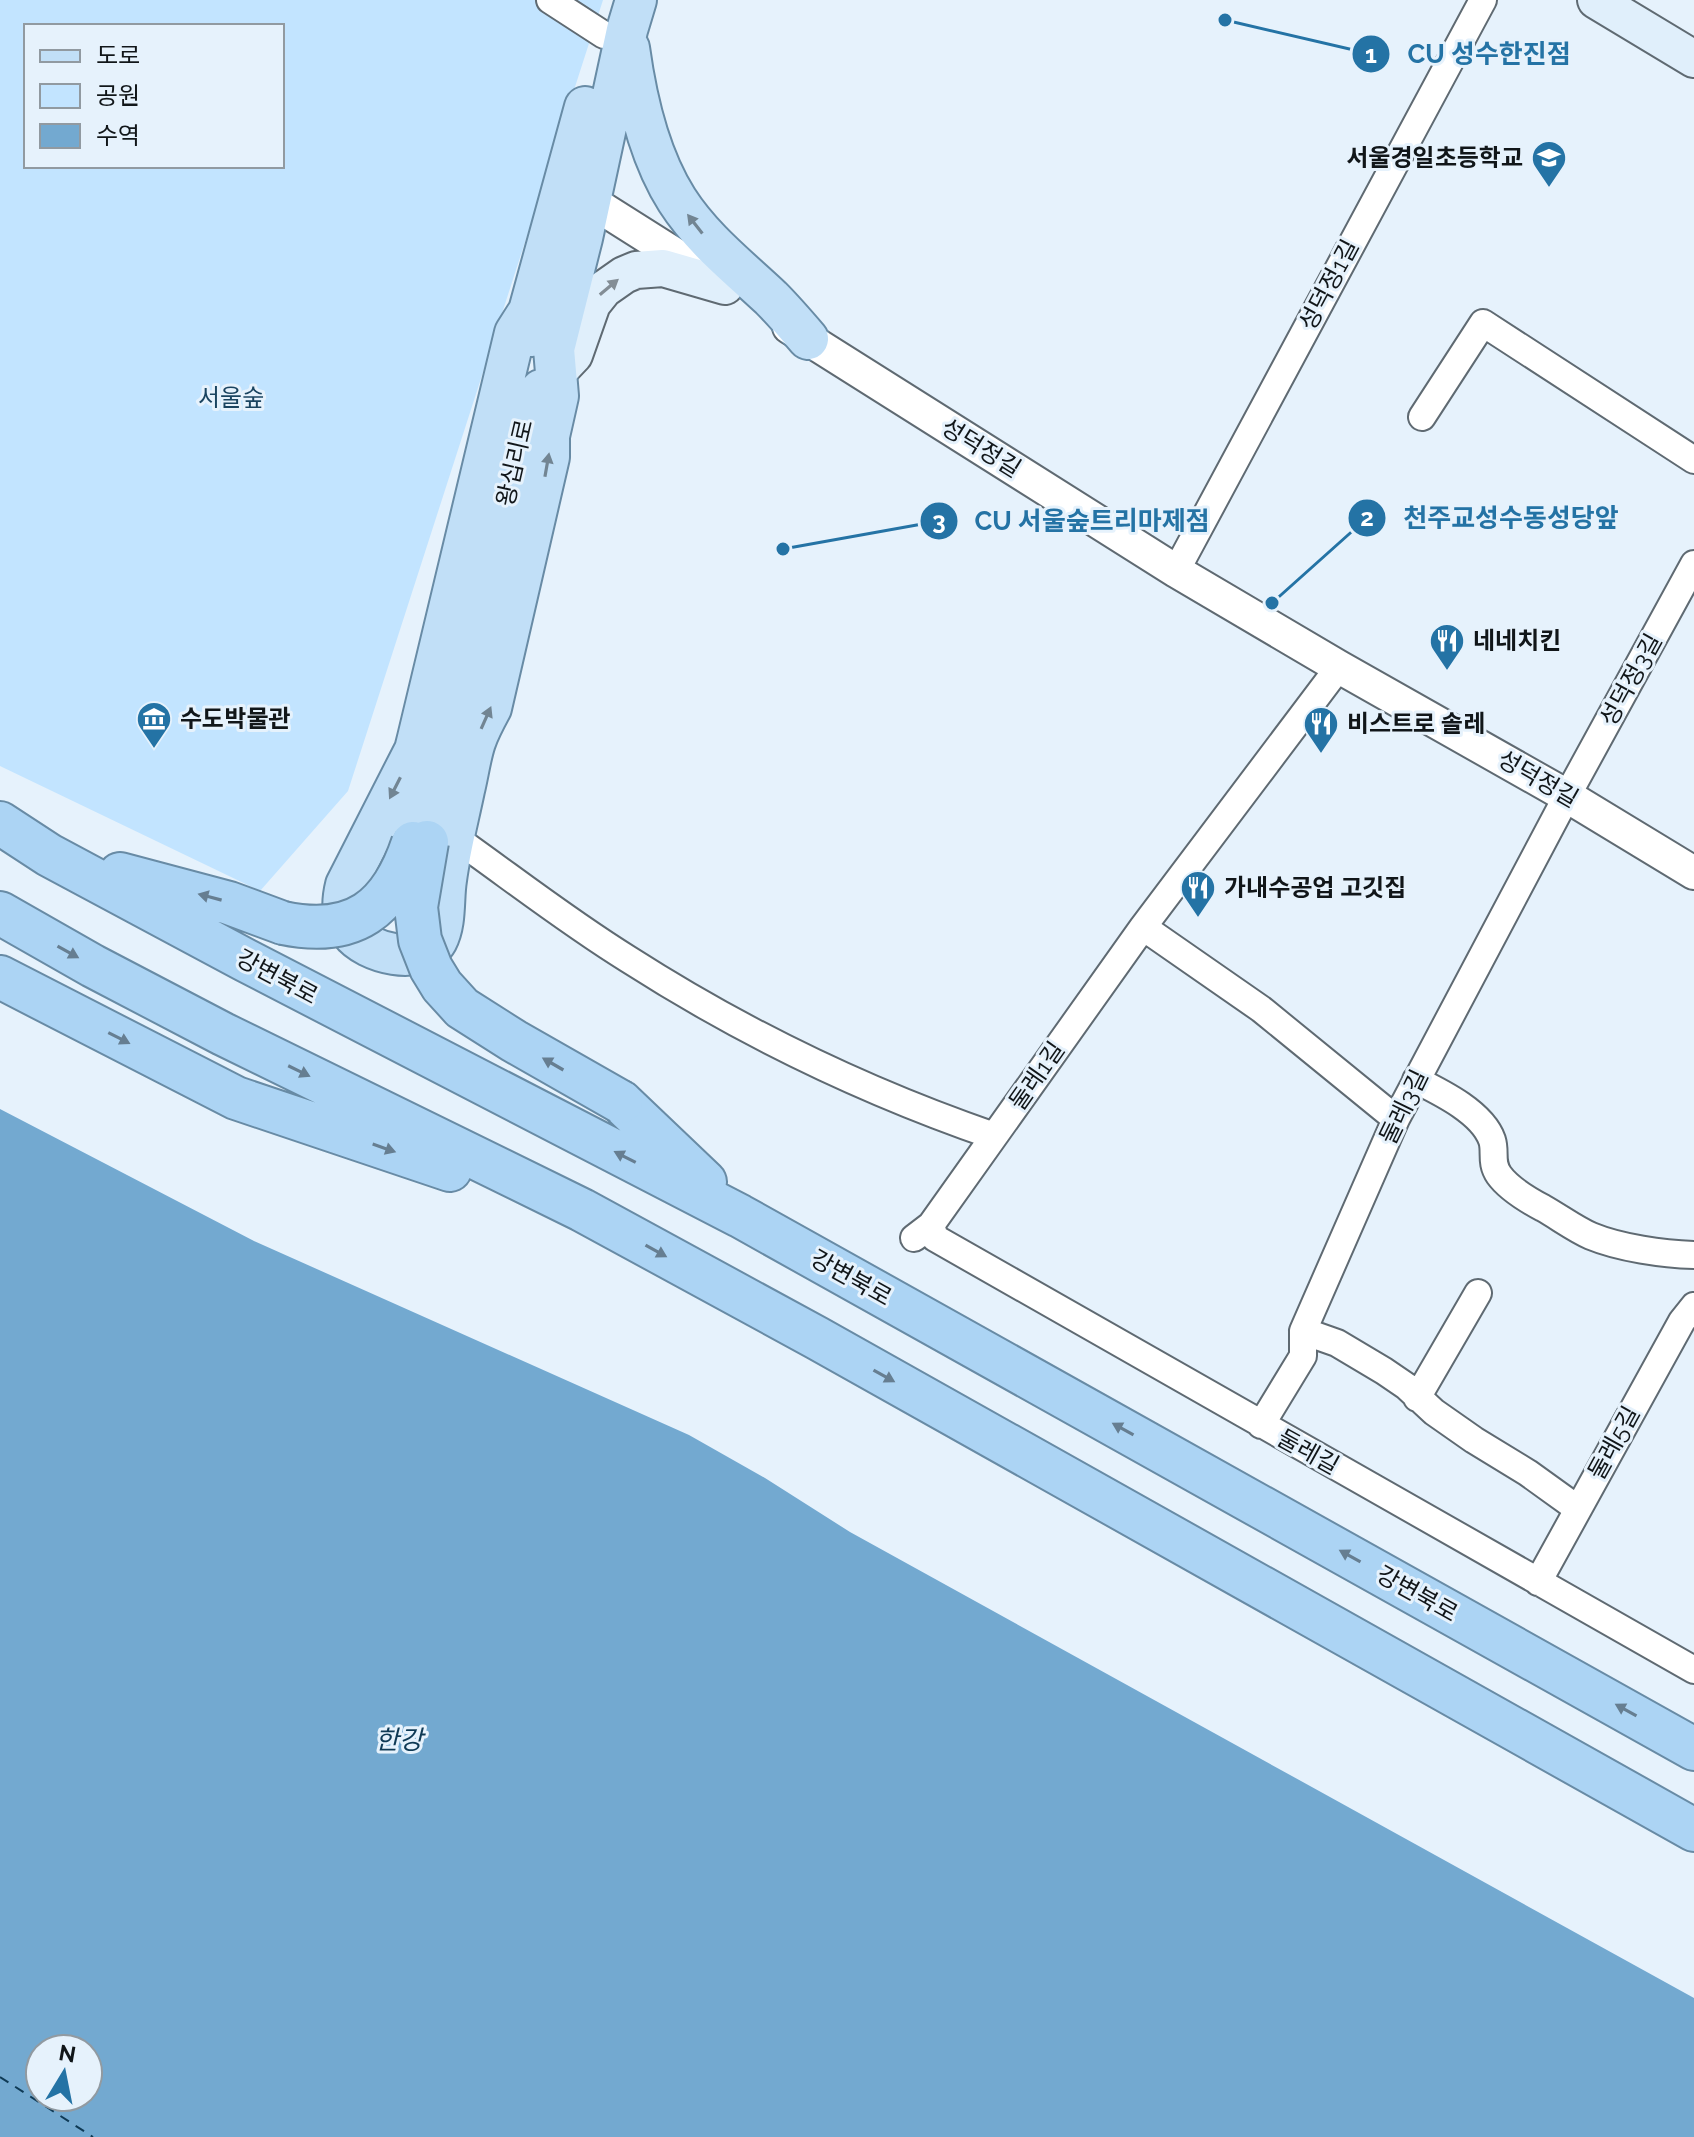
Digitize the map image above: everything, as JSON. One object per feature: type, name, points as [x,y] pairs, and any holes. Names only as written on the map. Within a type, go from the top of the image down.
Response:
[{"type":"highway","name":"강변북로","points":[[0,823],[49,855],[740,1216],[1694,1749]]},
{"type":"highway","points":[[49,855],[229,903],[283,923],[324,928],[359,918],[385,899],[402,872],[432,839]]},
{"type":"highway","points":[[432,839],[416,907],[420,940],[442,986],[462,1008],[621,1102],[740,1216]]},
{"type":"highway","points":[[0,913],[210,1027],[600,1221],[817,1338],[1694,1830]]},
{"type":"highway","points":[[0,977],[236,1098],[600,1221]]},
{"type":"main road","points":[[1596,0],[1694,59]]},
{"type":"main road","name":"왕십리로","points":[[516,430],[530,402],[555,375],[554,349],[577,193],[620,16]]},
{"type":"main road","points":[[620,16],[653,151],[677,201],[721,254],[772,300],[808,339]]},
{"type":"main road","name":"왕십리로","points":[[432,839],[516,430],[531,339],[529,311],[577,193]]},
{"type":"main road","points":[[529,311],[515,333],[415,750],[346,885],[342,900],[344,917],[352,933],[368,945],[388,953],[409,956],[428,951],[437,939],[442,923],[446,880],[432,839],[491,708],[549,457],[549,436],[558,396],[555,375],[574,355],[592,304],[604,289],[624,275],[636,270],[663,268],[725,286]]},
{"type":"street","points":[[550,0],[620,16]]},
{"type":"street","name":"성덕정1길","points":[[1176,571],[1483,0]]},
{"type":"street","name":"성덕정길","points":[[577,193],[1176,571],[1567,796],[1694,873]]},
{"type":"street","points":[[1422,417],[1483,323],[1694,460]]},
{"type":"street","name":"성덕정3길","points":[[1567,796],[1694,564]]},
{"type":"street","name":"둘레1길","points":[[923,1232],[1143,927],[1339,667]]},
{"type":"street","name":"둘레3길","points":[[1261,1425],[1303,1356],[1303,1331],[1396,1119],[1567,796]]},
{"type":"street","points":[[432,839],[630,961],[764,1037],[837,1073],[994,1136]]},
{"type":"street","points":[[1143,927],[1261,1009],[1396,1119]]},
{"type":"street","points":[[1416,1080],[1448,1096],[1487,1130],[1493,1143],[1492,1159],[1499,1176],[1523,1197],[1591,1236],[1632,1247],[1694,1255]]},
{"type":"street","name":"둘레길","points":[[923,1232],[1694,1670]]},
{"type":"street","points":[[1417,1398],[1478,1293]]},
{"type":"street","name":"둘레5길","points":[[1538,1582],[1682,1321],[1694,1306]]},
{"type":"street","points":[[1303,1331],[1347,1349],[1395,1379],[1474,1440],[1578,1509]]},
{"type":"green space","name":"서울숲","points":[[0,0],[603,0],[348,791],[260,891],[0,766]]},
{"type":"water","name":"한강","points":[[0,1109],[254,1241],[689,1435],[850,1532],[1694,1998],[1694,2137],[0,2137]]},
{"type":"ferry route","points":[[0,2077],[93,2137]]},
{"type":"place","name":"CU 성수한진점","points":[[1225,20]]},
{"type":"place","name":"서울경일초등학교","points":[[1549,189]]},
{"type":"place","name":"CU 서울숲트리마제점","points":[[783,549]]},
{"type":"place","name":"천주교성수동성당앞","points":[[1272,603]]},
{"type":"place","name":"네네치킨","points":[[1447,672]]},
{"type":"place","name":"수도박물관","points":[[154,750]]},
{"type":"place","name":"비스트로 솔레","points":[[1321,755]]},
{"type":"place","name":"가내수공업 고깃집","points":[[1198,919]]}]
